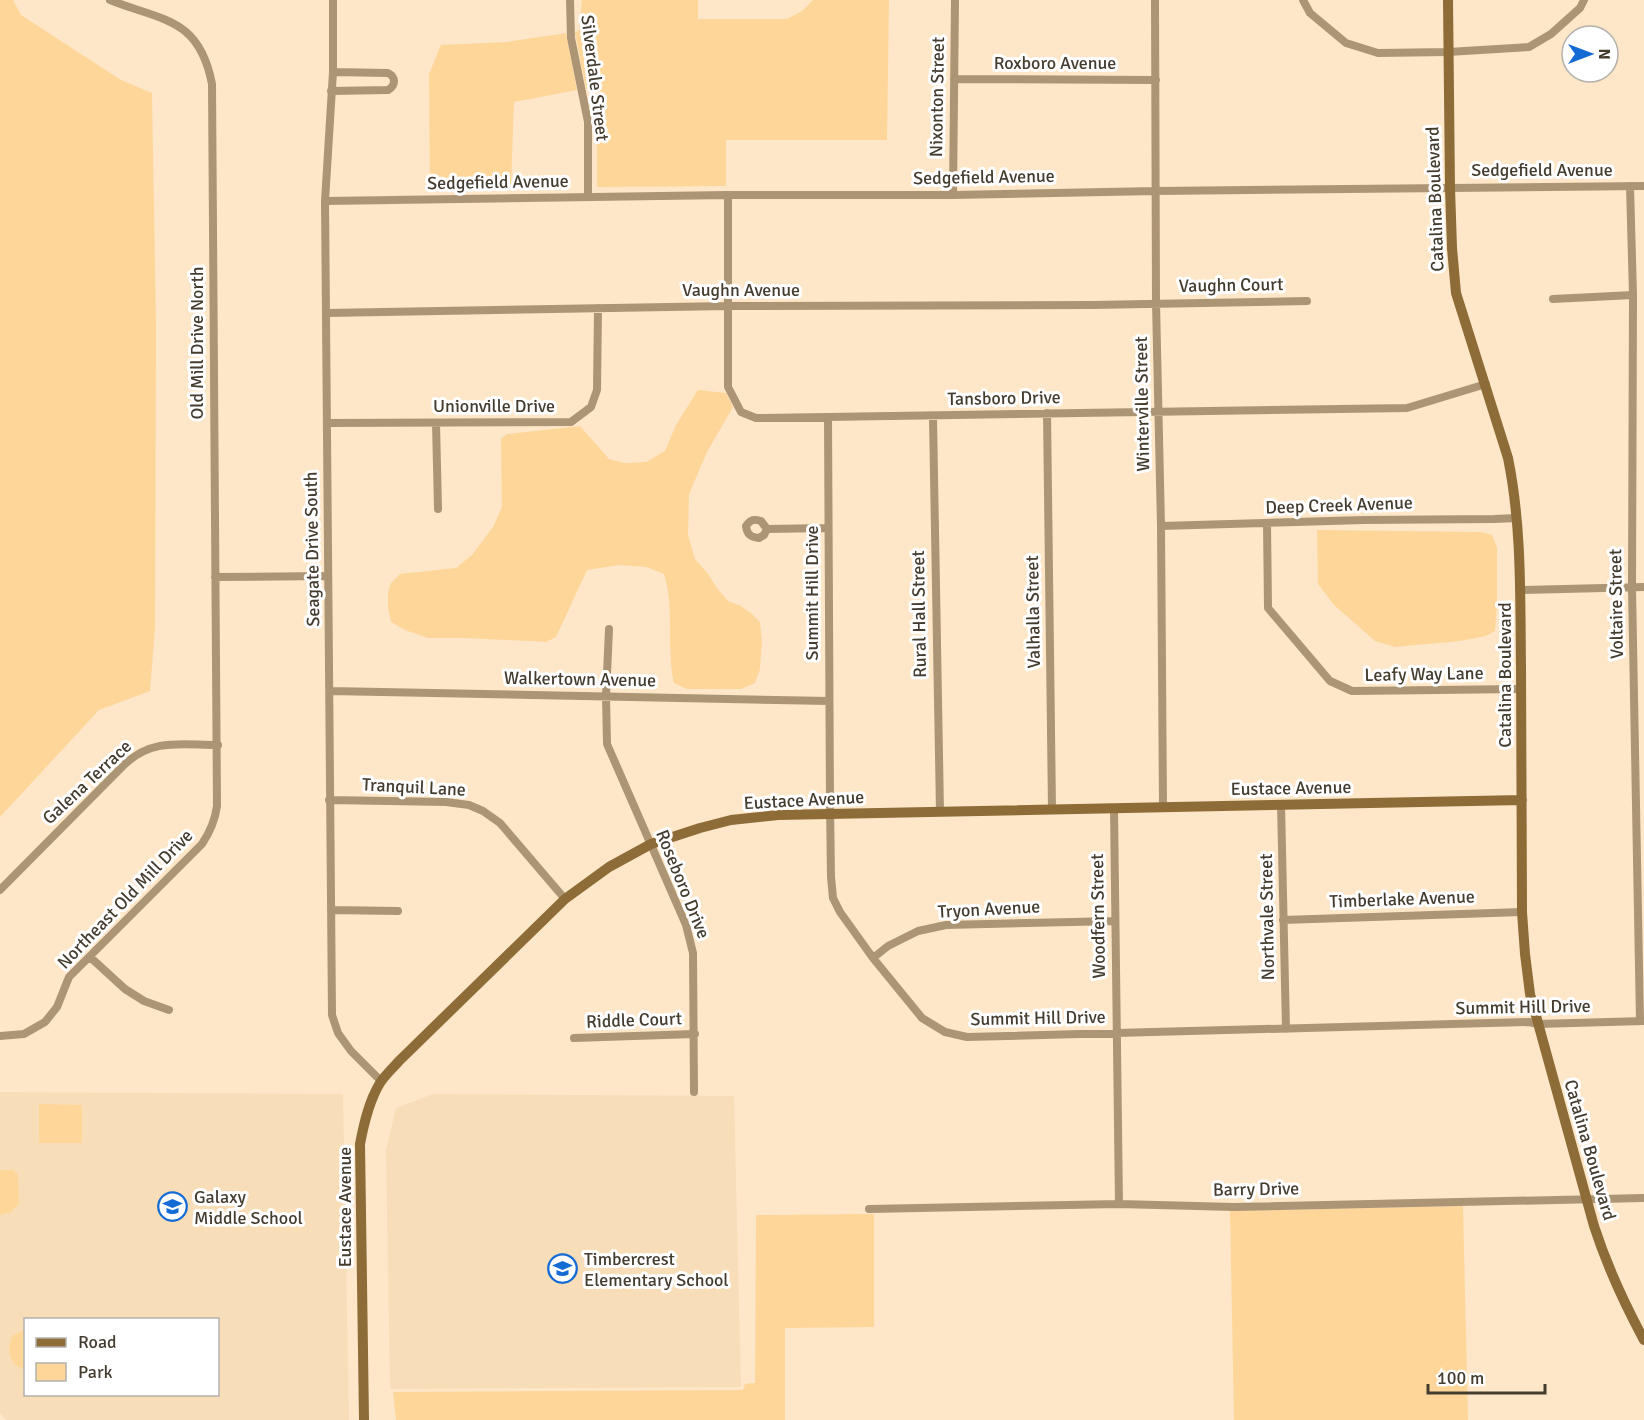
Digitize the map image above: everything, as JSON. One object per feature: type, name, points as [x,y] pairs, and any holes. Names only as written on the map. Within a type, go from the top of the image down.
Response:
[{"type":"street","name":"Old Mill Drive North","points":[[110,0],[164,18],[183,29],[201,50],[212,84],[214,577],[218,745]]},
{"type":"street","name":"Seagate Drive South","points":[[333,0],[333,72],[325,201],[332,1015],[338,1033],[351,1051],[381,1081]]},
{"type":"street","name":"Silverdale Street","points":[[570,0],[571,38],[588,122],[588,197]]},
{"type":"street","name":"Nixonton Street","points":[[953,195],[955,0]]},
{"type":"street","name":"Winterville Street","points":[[1155,0],[1156,303],[1161,526],[1163,807]]},
{"type":"street","points":[[1302,0],[1310,13],[1346,43],[1378,53],[1529,47],[1551,34],[1580,8],[1584,0]]},
{"type":"street","name":"Catalina Boulevard","points":[[1448,0],[1450,188],[1456,293],[1508,458],[1517,518],[1520,590],[1522,912],[1530,994],[1586,1199],[1607,1264],[1644,1340]]},
{"type":"street","points":[[332,91],[388,90],[392,88],[394,81],[391,75],[383,72],[333,72]]},
{"type":"street","name":"Roxboro Avenue","points":[[954,79],[1156,80]]},
{"type":"street","name":"Voltaire Street","points":[[1630,186],[1633,295],[1632,588],[1642,1021]]},
{"type":"street","name":"Sedgefield Avenue","points":[[325,201],[1644,186]]},
{"type":"street","name":"Tansboro Drive","points":[[728,195],[728,387],[741,412],[756,418],[1407,408],[1486,384]]},
{"type":"street","points":[[1553,299],[1633,295]]},
{"type":"street","name":"Vaughn Court","points":[[1156,303],[1307,301]]},
{"type":"street","name":"Vaughn Avenue","points":[[326,313],[728,306],[1156,303]]},
{"type":"street","name":"Unionville Drive","points":[[327,423],[571,422],[591,407],[597,390],[598,308]]},
{"type":"street","name":"Valhalla Street","points":[[1047,414],[1052,810]]},
{"type":"street","name":"Rural Hall Street","points":[[933,417],[940,812]]},
{"type":"street","name":"Summit Hill Drive","points":[[828,418],[830,814],[833,898],[840,912],[873,958],[922,1018],[945,1032],[967,1037],[1642,1021]]},
{"type":"street","points":[[436,423],[438,509]]},
{"type":"street","name":"Deep Creek Avenue","points":[[1161,526],[1517,518]]},
{"type":"street","name":"Leafy Way Lane","points":[[1267,524],[1268,608],[1330,681],[1353,691],[1521,689]]},
{"type":"street","points":[[767,529],[828,528]]},
{"type":"street","points":[[214,577],[328,576]]},
{"type":"street","points":[[1520,590],[1644,587]]},
{"type":"street","name":"Roseboro Drive","points":[[609,629],[606,696],[607,744],[686,926],[693,953],[694,1092]]},
{"type":"street","name":"Walkertown Avenue","points":[[330,691],[829,701]]},
{"type":"street","name":"Galena Terrace","points":[[0,890],[124,764],[140,752],[161,745],[218,745]]},
{"type":"street","name":"Northeast Old Mill Drive","points":[[0,1036],[24,1034],[45,1022],[57,1007],[69,977],[202,844],[214,824],[217,806],[218,745]]},
{"type":"street","name":"Tranquil Lane","points":[[329,800],[446,802],[469,805],[483,811],[500,823],[565,900]]},
{"type":"street","name":"Eustace Avenue","points":[[364,1420],[360,1144],[371,1102],[381,1081],[565,900],[609,867],[651,844],[731,820],[778,815],[1522,800]]},
{"type":"street","name":"Northvale Street","points":[[1281,804],[1286,1029]]},
{"type":"street","name":"Woodfern Street","points":[[1114,808],[1119,1204]]},
{"type":"street","points":[[331,910],[398,911]]},
{"type":"street","name":"Timberlake Avenue","points":[[1284,920],[1522,912]]},
{"type":"street","name":"Tryon Avenue","points":[[873,958],[888,946],[918,931],[946,925],[1115,921]]},
{"type":"street","points":[[90,957],[125,989],[144,1001],[169,1010]]},
{"type":"street","name":"Riddle Court","points":[[574,1038],[695,1034]]},
{"type":"street","name":"Barry Drive","points":[[869,1209],[1119,1204],[1234,1207],[1644,1198]]},
{"type":"shaded area","name":"Galaxy Middle School","points":[[0,1092],[343,1094],[349,1420],[6,1420],[0,1413]]},
{"type":"shaded area","name":"Timbercrest Elementary School","points":[[433,1094],[734,1096],[741,1387],[390,1389],[386,1150],[396,1108]]},
{"type":"green space","points":[[0,0],[13,0],[21,15],[121,80],[152,93],[156,325],[155,627],[150,691],[99,710],[0,817]]},
{"type":"green space","points":[[582,0],[698,0],[698,19],[787,19],[802,11],[813,0],[889,0],[887,140],[726,140],[726,186],[597,187],[597,140],[591,89],[586,89],[575,32],[579,31]]},
{"type":"green space","points":[[566,33],[577,90],[514,102],[511,187],[430,187],[429,74],[441,45],[507,42]]},
{"type":"green space","points":[[698,390],[726,393],[733,407],[707,452],[689,494],[688,535],[695,559],[717,588],[728,601],[741,606],[760,622],[762,641],[760,669],[755,683],[741,689],[687,689],[674,683],[669,601],[664,574],[646,567],[619,565],[587,570],[556,637],[546,642],[428,638],[391,622],[388,593],[391,583],[400,574],[456,568],[472,555],[493,527],[502,507],[501,439],[507,434],[580,426],[609,459],[624,463],[646,462],[665,451],[676,425]]},
{"type":"green space","points":[[1317,530],[1481,532],[1492,535],[1497,547],[1495,631],[1486,636],[1460,641],[1395,647],[1375,641],[1334,605],[1318,584]]},
{"type":"green space","points":[[39,1104],[82,1105],[82,1143],[39,1143]]},
{"type":"green space","points":[[0,1170],[13,1170],[18,1175],[19,1204],[11,1212],[0,1215]]},
{"type":"green space","points":[[1463,1206],[1468,1420],[1234,1420],[1230,1211]]},
{"type":"green space","points":[[874,1214],[874,1327],[785,1328],[785,1420],[396,1420],[393,1392],[743,1390],[745,1384],[755,1383],[756,1215]]},
{"type":"green space","points":[[24,1330],[24,1369],[15,1365],[10,1357],[12,1336]]},
{"type":"place","name":"Galaxy Middle School","points":[[173,1207]]},
{"type":"place","name":"Timbercrest Elementary School","points":[[563,1269]]}]
